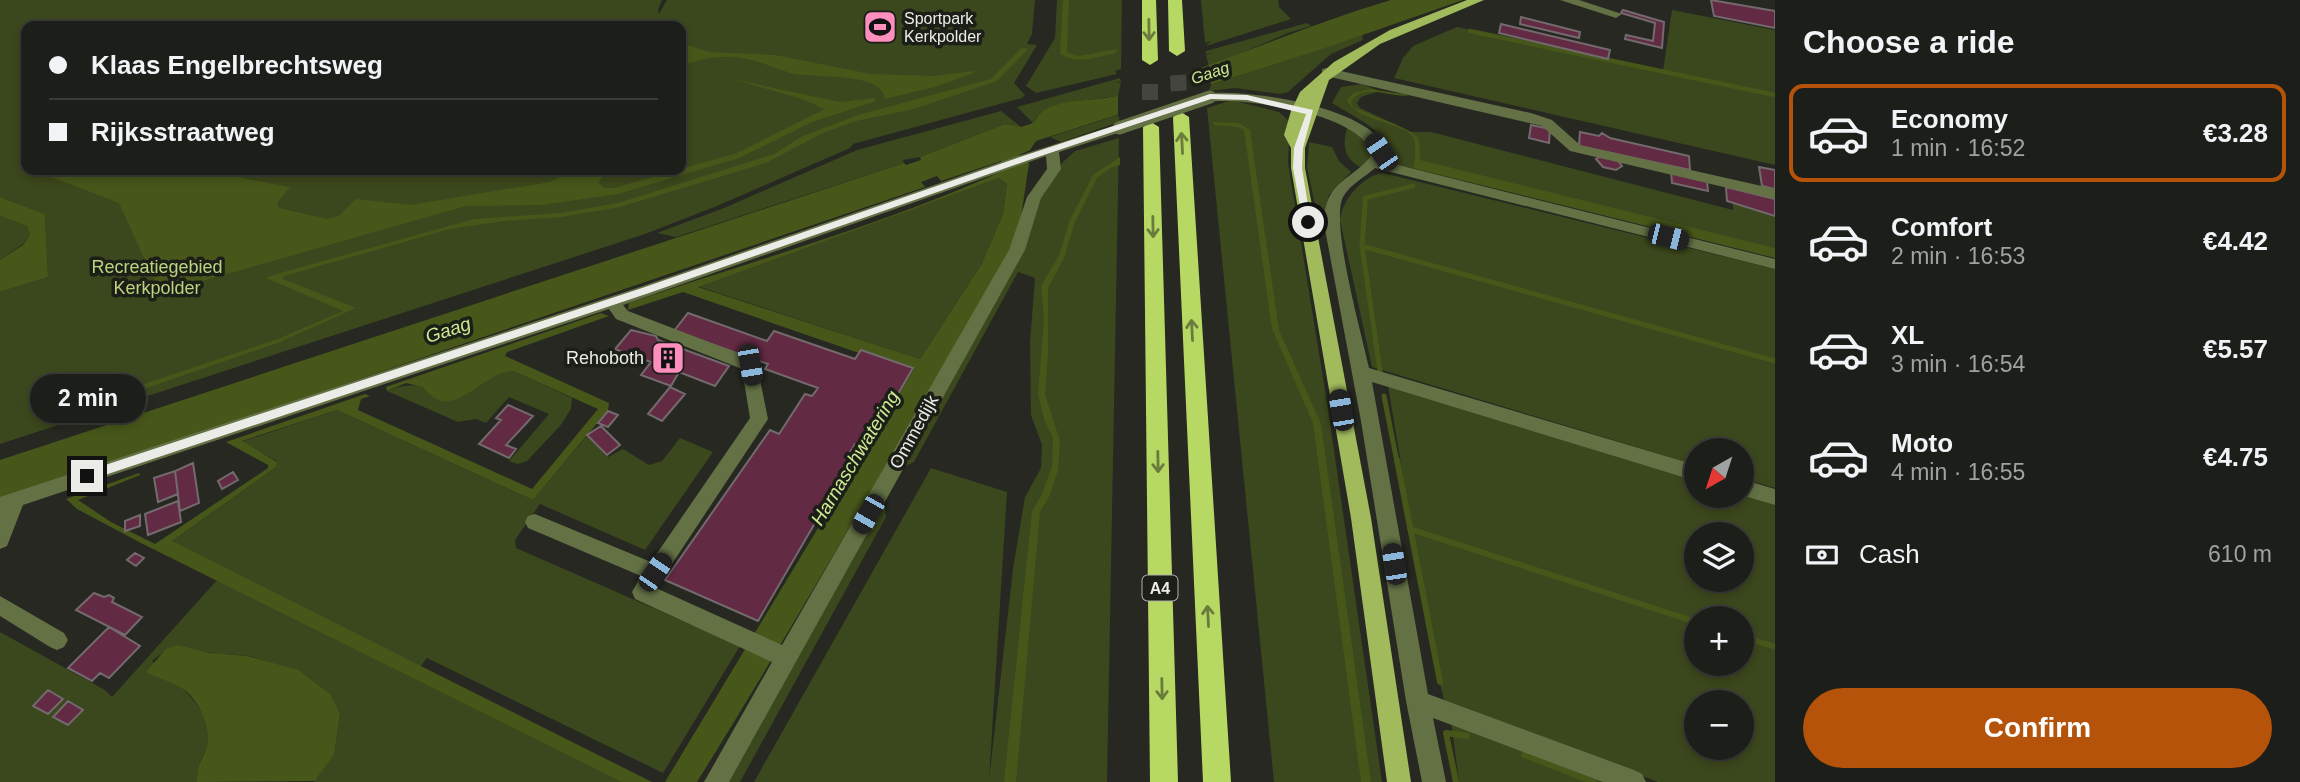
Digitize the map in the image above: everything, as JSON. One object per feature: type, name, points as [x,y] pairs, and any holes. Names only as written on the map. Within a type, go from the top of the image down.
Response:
[{"type":"highway","points":[[1149,0],[1150,72]]},
{"type":"highway","points":[[1175,0],[1177,63]]},
{"type":"highway","points":[[1180,104],[1217,782]]},
{"type":"highway","name":"A4","points":[[1151,114],[1164,782]]},
{"type":"main road","points":[[1399,782],[1361,518],[1298,168],[1298,148],[1305,111],[1325,75],[1362,47],[1382,36],[1478,0]]},
{"type":"street","points":[[1566,0],[1616,14]]},
{"type":"street","points":[[1325,75],[1526,116],[1547,123],[1575,148],[1775,194]]},
{"type":"street","points":[[0,540],[8,503],[612,302],[1004,165],[1210,97],[1247,97],[1351,124],[1371,136],[1381,152],[1376,164],[1357,174],[1339,191],[1332,208],[1333,233],[1361,372],[1417,701],[1434,782]]},
{"type":"street","name":"Ommedijk","points":[[716,782],[782,656],[1017,250],[1034,197],[1054,169],[1052,151]]},
{"type":"street","points":[[1376,164],[1775,264]]},
{"type":"street","points":[[612,302],[622,315],[750,365],[759,419],[642,592],[782,656]]},
{"type":"street","points":[[1361,372],[1684,469]]},
{"type":"street","points":[[1754,491],[1775,497]]},
{"type":"street","points":[[535,522],[655,572]]},
{"type":"street","points":[[0,605],[57,640]]},
{"type":"street","points":[[1417,701],[1634,782]]},
{"type":"green space","name":"Recreatiegebied Kerkpolder","points":[[0,0],[662,0],[659,14],[667,0],[1035,0],[1032,34],[1027,44],[1037,45],[1014,83],[1025,95],[1022,98],[853,144],[850,148],[717,206],[645,234],[0,444],[0,292],[48,277],[45,214],[0,197]]},
{"type":"green space","points":[[1057,0],[1122,0],[1121,69],[1115,71],[1117,74],[1036,93],[1026,86],[1055,38]]},
{"type":"green space","points":[[1201,0],[1278,0],[1279,7],[1291,19],[1206,46],[1211,41],[1205,43]]},
{"type":"green space","points":[[1672,10],[1775,30],[1775,165],[1394,78],[1403,58],[1413,46],[1457,27],[1663,71]]},
{"type":"green space","points":[[1307,23],[1311,26],[1209,67],[1206,55],[1212,53],[1206,54],[1206,51]]},
{"type":"green space","points":[[1362,35],[1363,40],[1331,54],[1288,92],[1280,94],[1235,88],[1209,91],[1211,85]]},
{"type":"green space","points":[[1120,78],[1121,81],[1115,83],[1121,82],[1118,96],[1071,102],[1041,112],[1033,123],[1017,107]]},
{"type":"green space","points":[[1362,84],[1380,91],[1361,97],[1357,103],[1360,108],[1412,132],[1431,132],[1733,210],[1733,201],[1775,211],[1775,255],[1396,165],[1390,161],[1384,138],[1367,124],[1332,103],[1341,87]]},
{"type":"green space","points":[[1232,100],[1279,112],[1290,122],[1288,163],[1327,402],[1382,782],[1274,782],[1207,108]]},
{"type":"green space","points":[[1001,111],[1021,127],[1005,124],[920,157],[903,160],[904,163],[676,237],[657,233],[724,208],[857,150]]},
{"type":"green space","points":[[1118,115],[1120,121],[1116,123],[1061,142],[1050,137]]},
{"type":"green space","points":[[1347,128],[1364,138],[1372,149],[1373,154],[1362,168],[1351,160],[1346,151]]},
{"type":"green space","points":[[1119,138],[1107,782],[754,782],[931,468],[1007,492],[989,780],[1013,569],[1025,497],[1041,468],[1042,445],[1031,415],[1030,342],[1035,278],[1018,272],[914,462],[904,467],[1038,198],[1062,163],[1075,151]]},
{"type":"green space","points":[[1309,142],[1332,147],[1339,161],[1351,172],[1329,195],[1324,213],[1316,210],[1307,167]]},
{"type":"green space","points":[[1383,173],[1775,269],[1775,488],[1754,482],[1754,438],[1684,438],[1684,461],[1372,367],[1340,220],[1354,190],[1375,175]]},
{"type":"green space","points":[[999,178],[1007,184],[1003,214],[981,265],[920,359],[697,286]]},
{"type":"green space","points":[[0,216],[27,226],[30,234],[23,244],[0,260]]},
{"type":"green space","points":[[502,371],[513,371],[572,398],[571,409],[560,426],[527,461],[518,464],[509,461],[549,414],[509,397],[486,423],[476,419],[458,422],[387,391],[418,386],[424,387],[434,397],[443,401],[453,400]]},
{"type":"green space","points":[[1388,385],[1684,475],[1684,508],[1754,508],[1754,497],[1775,503],[1775,782],[1658,782],[1444,700],[1432,652]]},
{"type":"green space","points":[[337,410],[533,500],[587,436],[608,457],[623,449],[649,465],[662,461],[680,438],[713,452],[645,550],[540,504],[515,540],[516,548],[740,646],[663,773],[427,658],[420,667],[649,782],[314,782],[334,755],[340,714],[272,665],[249,656],[216,654],[180,647],[168,650],[152,661],[192,698],[206,721],[207,746],[199,766],[197,782],[0,782],[0,632],[105,690],[112,697],[226,570],[172,541],[276,467],[277,461],[241,442]]},
{"type":"green space","points":[[884,502],[886,517],[740,782],[722,782]]},
{"type":"green space","points":[[1451,721],[1609,782],[1459,782]]},
{"type":"water","points":[[1063,0],[1069,0],[1067,53],[1079,56],[1117,49],[1116,53],[1080,60],[1060,54]]},
{"type":"water","name":"Gaag","points":[[1391,0],[1463,0],[1331,46],[1036,141],[1030,150],[1019,155],[1029,163],[1021,217],[1012,248],[817,583],[697,782],[665,782],[914,369],[861,350],[859,353],[683,292],[628,310],[629,303],[915,207],[1007,169],[1001,161],[941,181],[937,176],[921,182],[925,187],[0,501],[0,460],[904,163],[906,165],[921,160],[920,157],[1005,124],[1021,127],[1033,123],[1042,112],[1061,104],[1120,95],[1189,73]],"holes":[[[999,178],[1007,184],[1003,214],[981,265],[920,359],[698,287]]]},
{"type":"water","points":[[686,45],[709,52],[775,55],[871,74],[934,76],[974,73],[938,86],[885,99],[881,90],[860,80],[790,73],[741,58],[700,60],[686,64]]},
{"type":"water","points":[[1022,47],[1028,49],[997,81],[914,109],[856,121],[823,133],[766,163],[620,207],[562,217],[504,221],[450,229],[284,276],[283,279],[356,308],[280,342],[118,398],[117,393],[278,339],[343,311],[266,278],[273,275],[474,219],[560,213],[618,203],[774,154],[803,136],[858,115],[991,79]]},
{"type":"water","points":[[732,79],[840,102],[874,98],[876,101],[812,122],[739,158],[686,174],[686,168],[737,153],[825,109],[802,99]]},
{"type":"water","points":[[1369,89],[1410,95],[1371,92],[1357,95],[1351,101],[1353,107],[1414,134],[1419,140],[1420,160],[1775,248],[1775,258],[1414,168],[1415,142],[1410,133],[1361,113],[1353,108],[1347,100],[1354,93]]},
{"type":"water","points":[[1212,122],[1239,123],[1250,130],[1279,330],[1321,424],[1371,782],[1361,782],[1313,423],[1272,329],[1244,130],[1214,125]]},
{"type":"water","points":[[1120,157],[1120,165],[1110,168],[1097,178],[1075,222],[1064,258],[1048,288],[1045,394],[1060,441],[1058,471],[1049,497],[1040,512],[1016,782],[1004,782],[1032,511],[1042,494],[1052,466],[1053,439],[1044,419],[1038,394],[1044,320],[1041,286],[1059,255],[1070,220],[1093,175]]},
{"type":"water","points":[[46,175],[226,175],[290,187],[277,203],[279,208],[327,219],[339,216],[356,199],[411,205],[550,182],[563,175],[604,175],[598,183],[605,188],[660,175],[682,175],[618,194],[541,205],[466,206],[160,293],[119,203]]},
{"type":"water","points":[[0,197],[45,214],[48,277],[0,292],[0,260],[23,245],[30,234],[27,226],[0,216]]},
{"type":"water","points":[[601,313],[609,316],[507,352],[505,356],[609,403],[608,410],[533,500],[337,410],[242,441],[277,462],[276,467],[172,541],[652,782],[622,782],[141,543],[77,509],[66,499],[139,473],[140,475],[78,500],[111,522],[155,544],[268,468],[268,465],[226,442],[365,394],[370,396],[361,399],[358,410],[532,489],[598,409],[513,371],[501,373],[456,400],[434,398],[423,387],[406,383],[387,391],[386,387]]},
{"type":"water","points":[[178,645],[209,653],[248,656],[298,670],[330,694],[340,714],[334,755],[315,781],[197,782],[208,739],[203,716],[186,691],[146,672],[166,649]]},
{"type":"pier","points":[[1209,66],[1211,86],[1118,116],[1118,95]]},
{"type":"building","points":[[1711,0],[1775,11],[1775,28],[1714,16]]},
{"type":"building","points":[[1623,10],[1664,22],[1662,48],[1625,39],[1626,35],[1653,41],[1655,23],[1621,13]]},
{"type":"building","points":[[1521,17],[1580,32],[1579,38],[1520,24]]},
{"type":"building","points":[[1501,24],[1610,50],[1608,59],[1499,33]]},
{"type":"building","points":[[1531,125],[1550,129],[1549,143],[1529,138]]},
{"type":"building","points":[[1580,132],[1599,136],[1602,133],[1610,138],[1689,156],[1690,170],[1579,146]]},
{"type":"building","points":[[1603,155],[1616,158],[1622,166],[1616,170],[1603,167],[1596,159]]},
{"type":"building","points":[[1759,167],[1775,170],[1775,189],[1762,186]]},
{"type":"building","points":[[1671,171],[1707,181],[1708,191],[1672,183]]},
{"type":"building","points":[[1726,187],[1775,199],[1775,216],[1727,201]]},
{"type":"building","points":[[688,313],[767,341],[774,331],[855,359],[861,350],[913,368],[866,449],[855,444],[846,459],[851,461],[758,621],[665,580],[770,430],[779,434],[805,394],[812,396],[818,388],[765,369],[768,364],[674,331]]},
{"type":"building","name":"Rehoboth","points":[[631,330],[656,336],[658,340],[729,366],[715,386],[679,372],[671,386],[641,375],[651,362],[645,360],[642,365],[630,360],[630,355],[615,349]]},
{"type":"building","points":[[670,387],[685,394],[662,421],[648,414]]},
{"type":"building","points":[[508,405],[533,416],[506,445],[516,449],[509,458],[479,444],[501,420],[496,418]]},
{"type":"building","points":[[608,411],[618,415],[608,427],[598,423]]},
{"type":"building","points":[[601,426],[620,445],[607,455],[587,435]]},
{"type":"building","points":[[193,463],[199,503],[180,511],[175,471]]},
{"type":"building","points":[[175,471],[178,494],[158,502],[154,478]]},
{"type":"building","points":[[233,472],[238,480],[222,489],[218,481]]},
{"type":"building","points":[[178,501],[181,522],[148,535],[145,514]]},
{"type":"building","points":[[140,515],[140,526],[125,531],[125,521]]},
{"type":"building","points":[[135,553],[144,558],[136,566],[127,560]]},
{"type":"building","points":[[94,593],[104,597],[109,595],[114,598],[112,602],[142,617],[125,635],[76,610]]},
{"type":"building","points":[[109,627],[140,646],[109,678],[100,673],[92,681],[68,668]]},
{"type":"building","points":[[48,690],[63,699],[48,714],[33,706]]},
{"type":"building","points":[[68,701],[83,710],[68,725],[53,717]]},
{"type":"waterway","points":[[1470,31],[1775,95]]},
{"type":"waterway","points":[[1365,204],[1365,198],[1413,186]]},
{"type":"waterway","points":[[1362,246],[1365,204]]},
{"type":"waterway","points":[[1362,246],[1775,361]]},
{"type":"waterway","points":[[1362,246],[1381,378]]},
{"type":"waterway","points":[[1384,396],[1397,462]]},
{"type":"waterway","points":[[1397,460],[1410,529]]},
{"type":"waterway","points":[[1410,529],[1684,618]]},
{"type":"waterway","points":[[1410,529],[1440,682]]},
{"type":"waterway","points":[[1754,640],[1775,647]]},
{"type":"waterway","points":[[1456,782],[1446,733],[1467,736]]},
{"type":"waterway","points":[[1524,755],[1594,782]]},
{"type":"tunnel","points":[[1178,75],[1179,95]]},
{"type":"tunnel","points":[[1150,84],[1150,105]]},
{"type":"place","name":"Sportpark Kerkpolder","points":[[880,27]]},
{"type":"place","name":"Rehoboth","points":[[668,358]]},
{"type":"route","points":[[87,476],[646,291],[1023,159],[1210,97],[1247,97],[1310,112],[1304,138],[1298,148],[1298,168],[1308,222]]},
{"type":"water label","name":"Harnaschwatering","points":[[855,458]]}]
